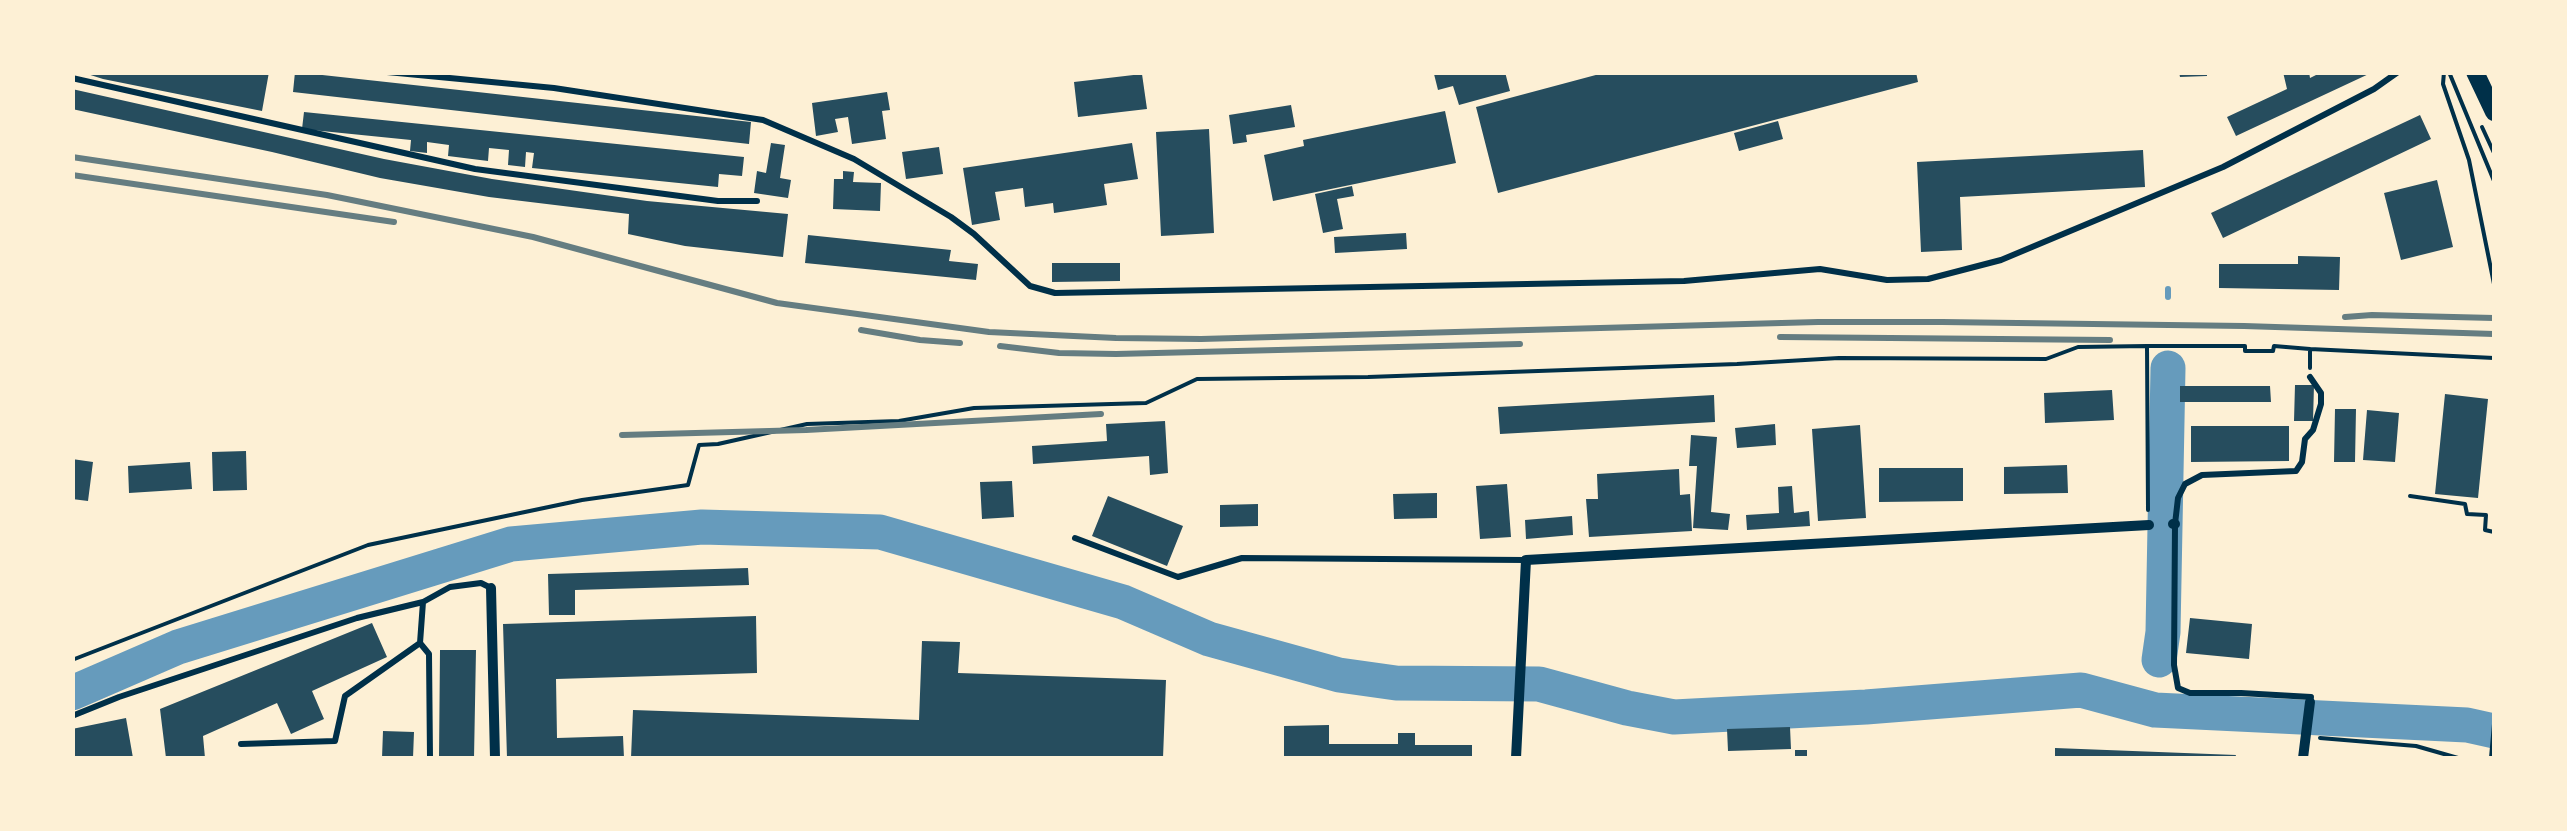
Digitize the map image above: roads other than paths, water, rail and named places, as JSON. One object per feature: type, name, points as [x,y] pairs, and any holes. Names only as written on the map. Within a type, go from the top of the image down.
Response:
[{"type":"main road","points":[[2475,72],[2494,112]]},
{"type":"street","points":[[1516,758],[1526,560],[2148,525]]},
{"type":"street","points":[[491,588],[495,758]]},
{"type":"street","points":[[2303,758],[2311,697]]},
{"type":"lane","points":[[387,72],[554,88],[763,120],[854,159],[951,217],[1030,286],[1055,293],[1684,281],[1820,269],[1888,280],[1928,279],[2000,260],[2222,166],[2374,89],[2398,72]]},
{"type":"lane","points":[[72,78],[475,169],[718,201],[757,201]]},
{"type":"lane","points":[[2310,378],[2321,393],[2322,404],[2313,430],[2305,439],[2302,462],[2296,471],[2202,475],[2185,484],[2178,498],[2174,524],[2174,665],[2178,688],[2190,693],[2311,697]]},
{"type":"lane","points":[[2148,525],[2174,524]]},
{"type":"lane","points":[[1075,538],[1178,577],[1242,558],[1526,560]]},
{"type":"lane","points":[[72,716],[357,618],[422,602],[450,587],[481,583],[491,588]]},
{"type":"lane","points":[[422,602],[420,643],[430,654],[430,758]]},
{"type":"lane","points":[[241,744],[334,741],[346,696],[420,643]]},
{"type":"waterway","points":[[2168,289],[2168,297]]},
{"type":"waterway","points":[[2159,660],[2163,632],[2168,368]]},
{"type":"waterway","points":[[72,693],[178,647],[511,544],[702,527],[880,532],[1123,602],[1209,639],[1339,675],[1396,683],[1539,684],[1674,717],[2081,690],[2155,710],[2467,725],[2494,731]]},
{"type":"railway","points":[[72,157],[327,195],[533,237],[777,303],[989,332],[1201,339],[1942,322],[2494,334]]},
{"type":"railway","points":[[72,175],[394,222]]},
{"type":"railway","points":[[2345,317],[2494,318]]},
{"type":"railway","points":[[861,330],[960,343]]},
{"type":"railway","points":[[1780,337],[2110,340]]},
{"type":"railway","points":[[1000,346],[1116,354],[1520,344]]},
{"type":"railway","points":[[622,435],[806,430],[1101,414]]}]
